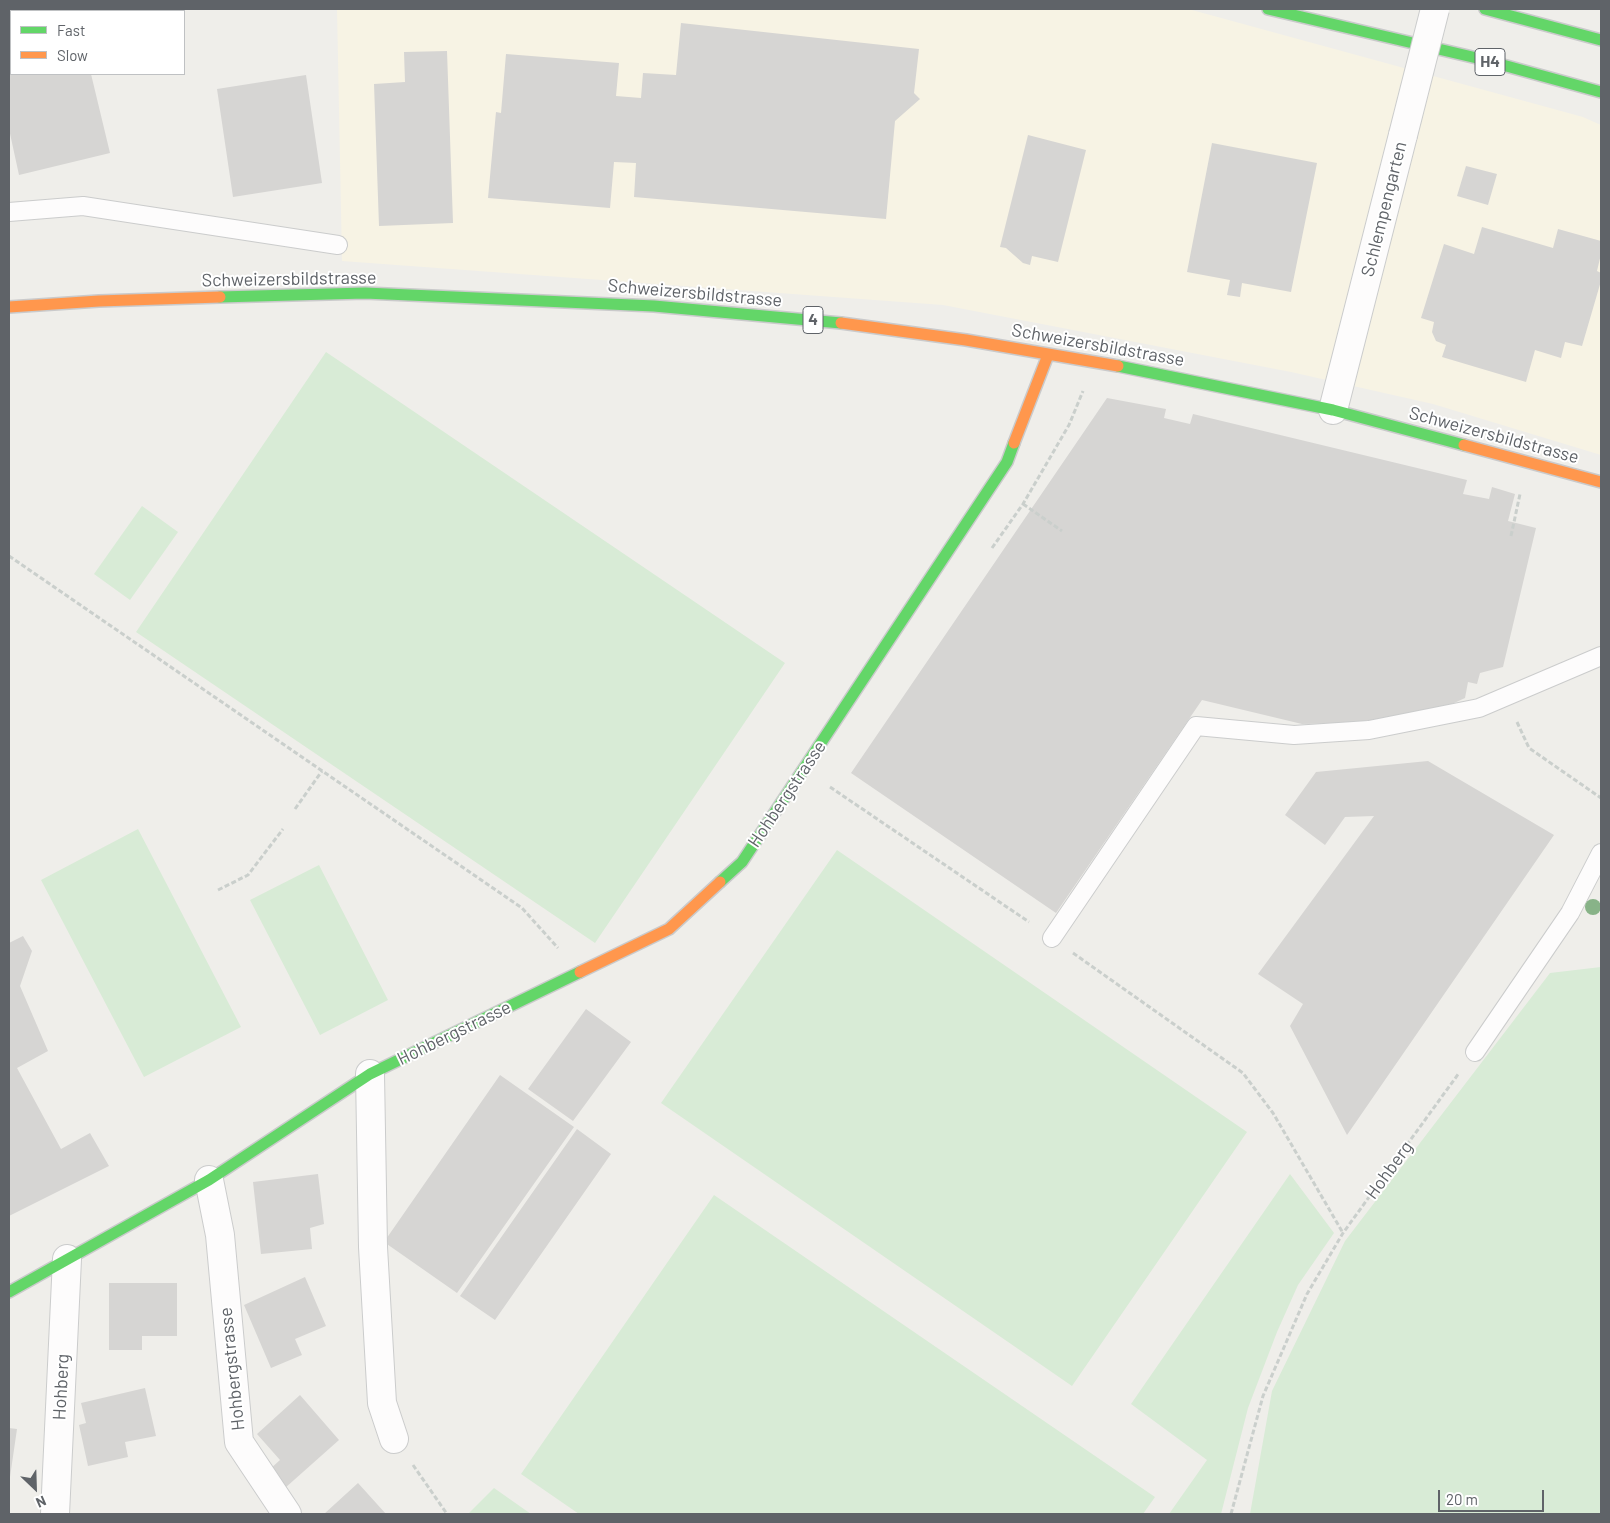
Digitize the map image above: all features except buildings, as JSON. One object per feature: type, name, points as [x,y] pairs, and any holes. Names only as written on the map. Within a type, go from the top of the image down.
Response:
[{"type":"main road","name":"H4","points":[[1268,9],[1480,59],[1601,92]]},
{"type":"main road","points":[[1485,9],[1601,40]]},
{"type":"main road","name":"Schweizersbildstrasse","points":[[9,307],[99,301],[345,293],[466,296],[654,306],[840,323],[966,340],[1161,373],[1333,410],[1601,482]]},
{"type":"main road","name":"Hohbergstrasse","points":[[9,1292],[209,1180],[370,1074],[669,929],[742,862],[1008,462],[1048,355]]},
{"type":"street","name":"Schlempengarten","points":[[1333,410],[1435,9]]},
{"type":"street","points":[[370,1074],[373,1246],[382,1403],[394,1439]]},
{"type":"street","name":"Hohbergstrasse","points":[[209,1180],[220,1235],[239,1442],[287,1514]]},
{"type":"street","name":"Hohberg","points":[[55,1514],[67,1259]]},
{"type":"lane","points":[[9,212],[83,206],[338,245]]},
{"type":"lane","points":[[1052,938],[1196,726],[1294,735],[1369,730],[1479,708],[1601,656]]},
{"type":"lane","points":[[1474,1052],[1570,913],[1601,853]]},
{"type":"path","points":[[1069,425],[1079,404]]},
{"type":"path","points":[[1511,536],[1519,496]]},
{"type":"path","points":[[1023,504],[1062,531]]},
{"type":"path","points":[[9,556],[522,908],[557,946],[570,978]]},
{"type":"path","points":[[1505,697],[1529,748],[1601,798]]},
{"type":"path","points":[[804,769],[1052,938],[1243,1073],[1273,1113],[1343,1233]]},
{"type":"path","points":[[295,809],[322,771]]},
{"type":"path","points":[[218,890],[248,875],[283,829]]},
{"type":"path","name":"Hohberg","points":[[1231,1514],[1263,1396],[1307,1294],[1343,1233],[1474,1052]]},
{"type":"path","points":[[394,1439],[447,1514]]},
{"type":"shaded area","points":[[337,9],[1192,10],[1583,117],[1601,125],[1601,455],[1433,404],[1291,372],[943,305],[342,261]]},
{"type":"green space","points":[[326,352],[785,663],[595,943],[136,632]]},
{"type":"green space","points":[[142,506],[178,532],[130,600],[94,574]]},
{"type":"green space","points":[[138,829],[241,1027],[144,1077],[41,880]]},
{"type":"green space","points":[[837,850],[1247,1132],[1072,1386],[661,1103]]},
{"type":"green space","points":[[319,865],[388,1000],[320,1035],[250,900]]},
{"type":"green space","points":[[1601,967],[1601,1514],[1250,1514],[1272,1391],[1345,1241],[1550,973]]},
{"type":"green space","points":[[1290,1174],[1334,1233],[1298,1285],[1277,1332],[1248,1408],[1221,1514],[1169,1514],[1207,1460],[1131,1404]]},
{"type":"green space","points":[[714,1195],[1155,1497],[1143,1514],[579,1514],[521,1474]]},
{"type":"green space","points":[[494,1488],[531,1514],[468,1514]]},
{"type":"traffic: fast","points":[[1268,9],[1481,59],[1601,92]]},
{"type":"traffic: fast","points":[[1485,9],[1601,40]]},
{"type":"traffic: fast","points":[[220,297],[365,293],[654,306],[841,323]]},
{"type":"traffic: fast","points":[[1118,366],[1333,410],[1464,445]]},
{"type":"traffic: fast","points":[[720,882],[742,862],[1007,462],[1014,443]]},
{"type":"traffic: fast","points":[[9,1292],[209,1180],[370,1074],[580,972]]},
{"type":"traffic: slow","points":[[9,307],[99,301],[220,297]]},
{"type":"traffic: slow","points":[[841,323],[966,340],[1118,366]]},
{"type":"traffic: slow","points":[[1014,443],[1048,355]]},
{"type":"traffic: slow","points":[[1464,445],[1601,482]]},
{"type":"traffic: slow","points":[[580,972],[669,929],[720,882]]}]
